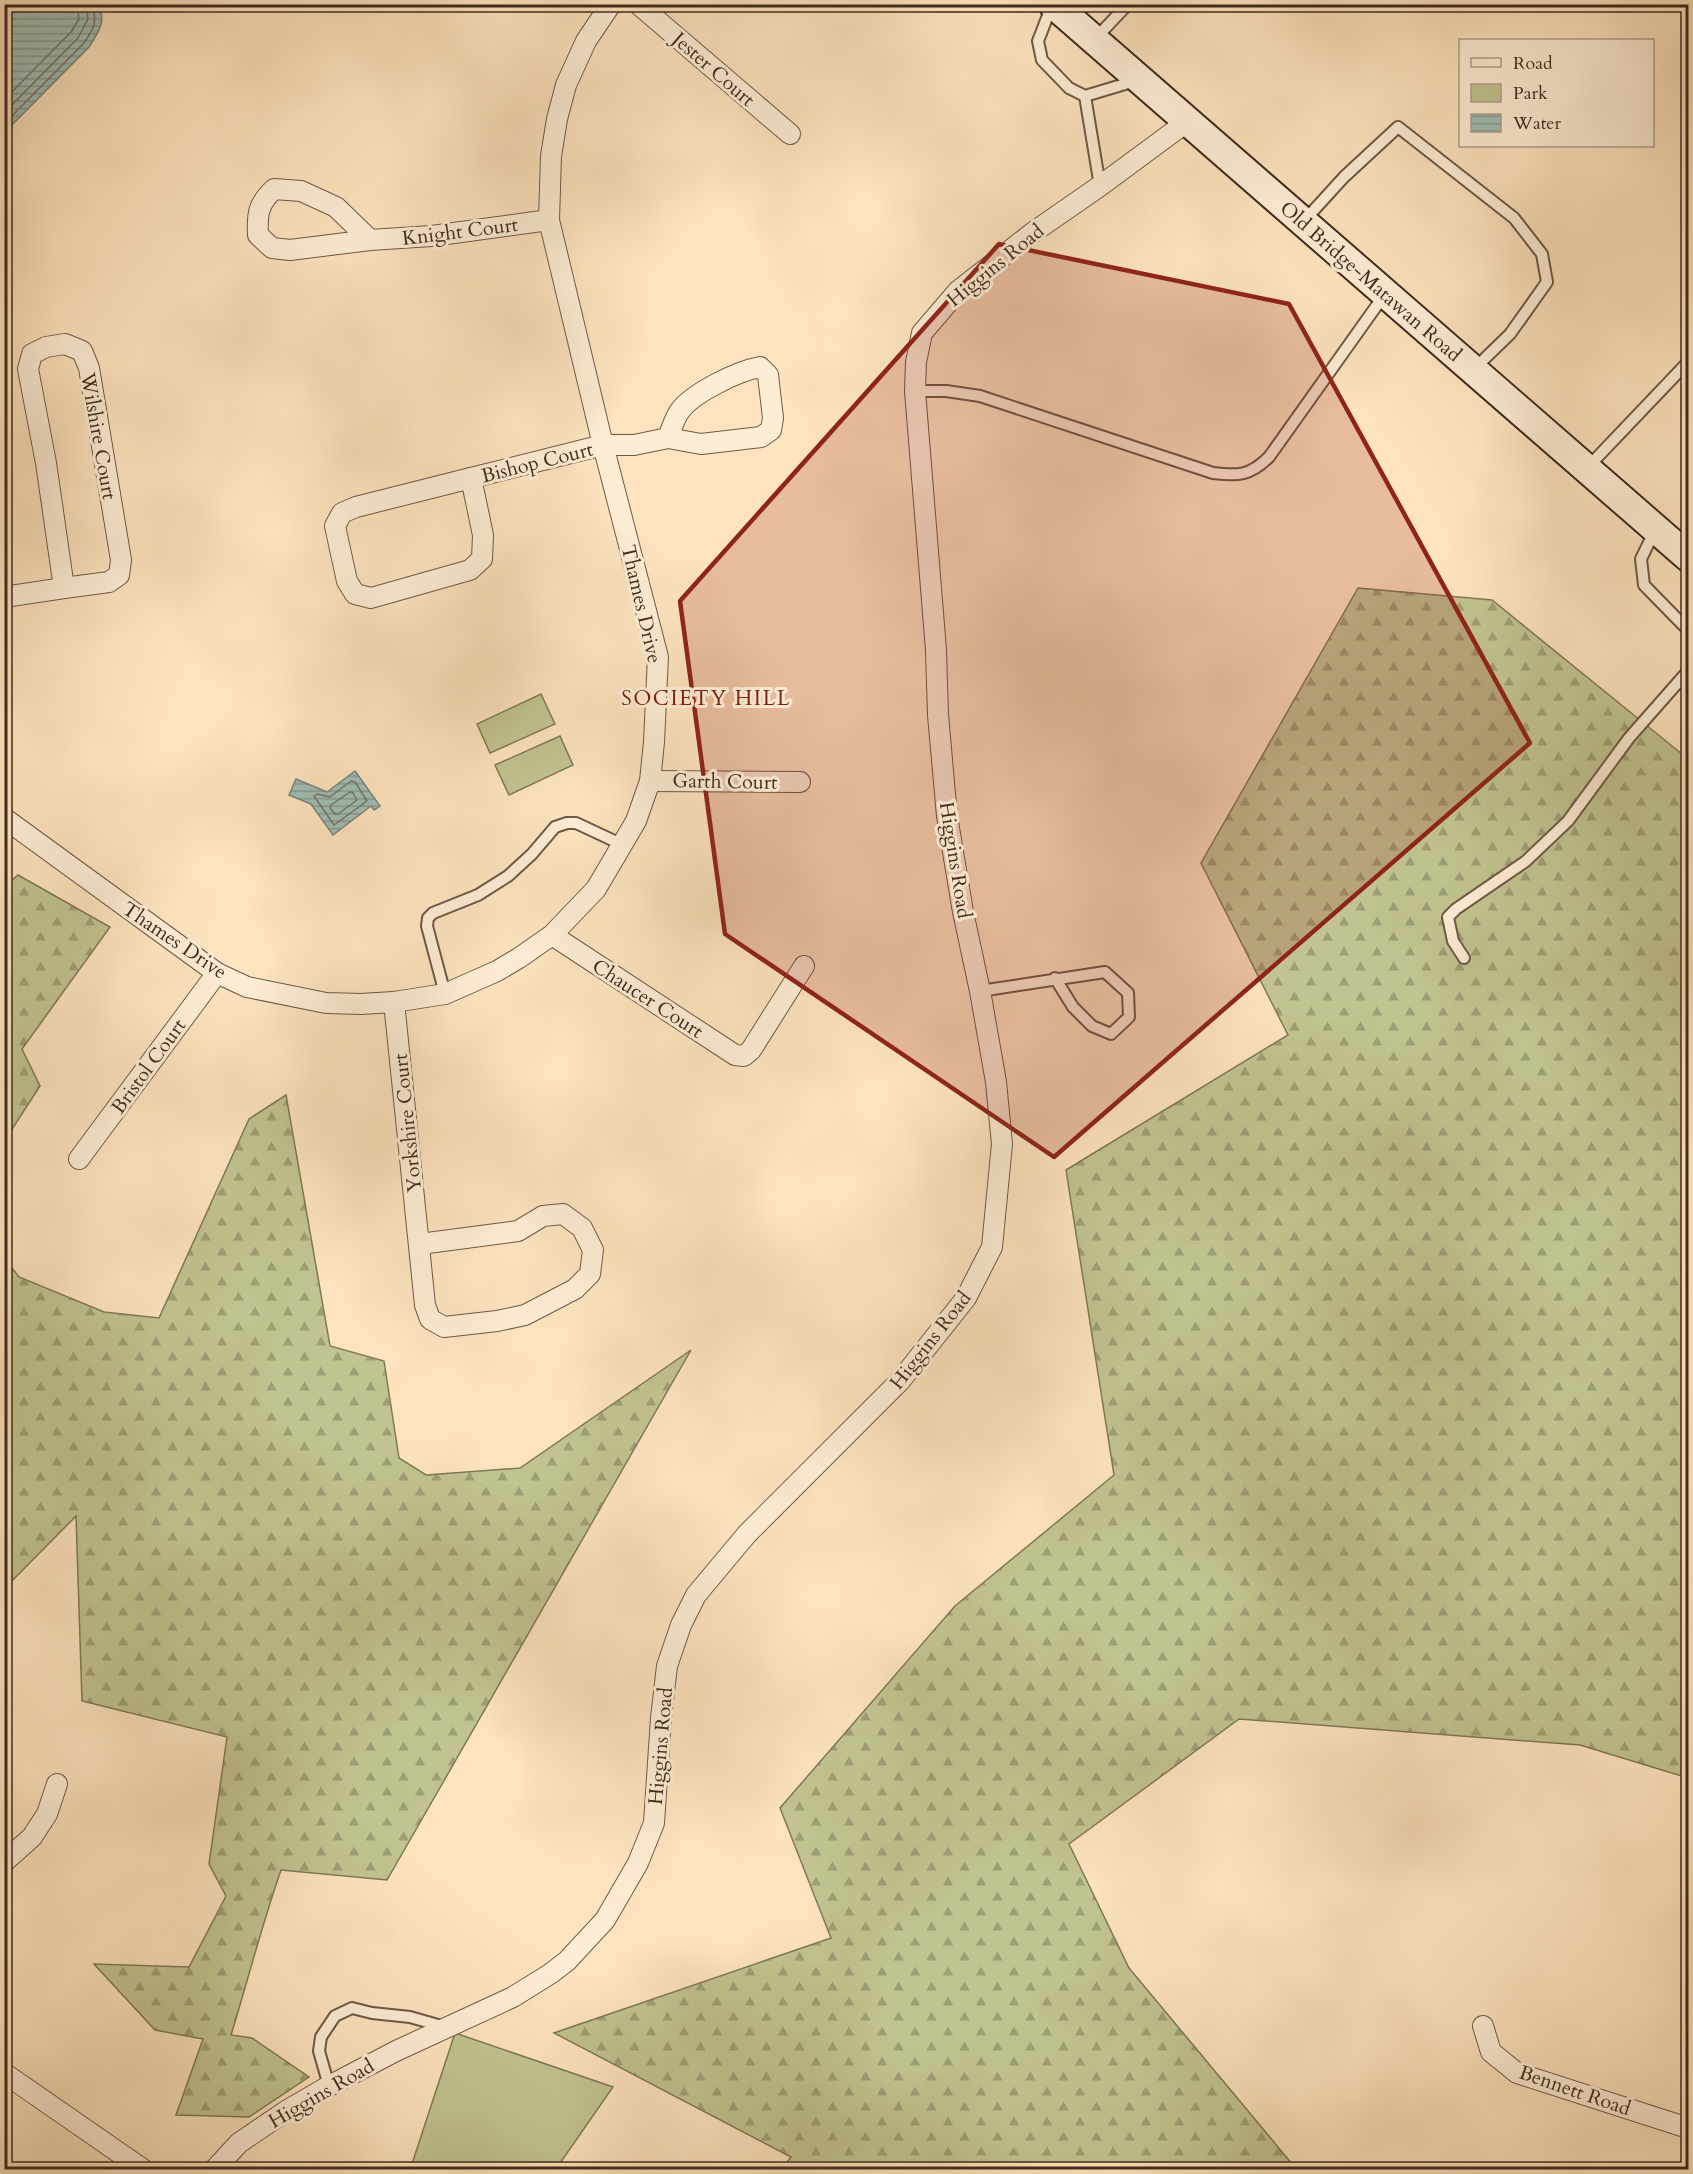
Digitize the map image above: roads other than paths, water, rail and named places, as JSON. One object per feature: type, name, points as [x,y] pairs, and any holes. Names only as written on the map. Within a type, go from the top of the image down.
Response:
[{"type":"main road","name":"Old Bridge-Matawan Road","points":[[1053,4],[1689,557]]},
{"type":"street","name":"Thames Drive","points":[[4,818],[217,973],[247,987],[326,1003],[394,1002],[445,994],[498,971],[519,958],[552,935],[596,889],[636,821],[650,781],[658,657],[603,445],[549,220],[550,156],[566,85],[586,41],[611,4]]},
{"type":"street","name":"Jester Court","points":[[638,4],[789,134]]},
{"type":"street","name":"Higgins Road","points":[[214,2169],[239,2143],[329,2085],[513,1997],[550,1974],[567,1961],[605,1920],[638,1863],[654,1823],[667,1666],[681,1625],[696,1595],[747,1534],[900,1381],[966,1298],[992,1247],[1002,1144],[996,1082],[947,816],[915,391],[916,362],[922,333],[958,291],[984,268],[1188,121]]},
{"type":"street","name":"Knight Court","points":[[370,240],[336,207],[301,191],[274,189],[265,198],[257,216],[258,235],[272,248],[290,250],[370,240],[432,236],[549,220]]},
{"type":"street","name":"Wilshire Court","points":[[4,597],[109,582],[119,575],[121,560],[88,368],[82,351],[65,344],[46,347],[32,354],[28,369],[46,463],[64,588]]},
{"type":"street","points":[[760,367],[768,375],[773,418],[771,430],[760,437],[701,444],[668,438],[680,411],[696,396],[746,370],[760,367]]},
{"type":"street","name":"Bishop Court","points":[[471,478],[483,536],[482,559],[470,570],[370,598],[355,594],[347,580],[334,526],[342,513],[356,507],[471,478],[603,445],[634,445],[668,438]]},
{"type":"street","name":"Garth Court","points":[[650,781],[800,782]]},
{"type":"street","name":"Chaucer Court","points":[[552,935],[735,1055],[744,1056],[751,1050],[804,966]]},
{"type":"street","name":"Bristol Court","points":[[79,1159],[217,973]]},
{"type":"street","name":"Yorkshire Court","points":[[394,1002],[425,1305],[430,1318],[444,1327],[497,1321],[525,1315],[575,1289],[590,1274],[592,1250],[582,1228],[563,1214],[543,1216],[519,1231],[420,1244]]},
{"type":"street","points":[[4,1862],[32,1837],[46,1814],[57,1784]]},
{"type":"street","name":"Bennett Road","points":[[1483,2026],[1491,2052],[1517,2073],[1689,2128]]},
{"type":"street","points":[[4,2073],[144,2169]]},
{"type":"lane","points":[[1053,4],[1038,41],[1042,60],[1069,88],[1085,96],[1139,80]]},
{"type":"lane","points":[[1094,40],[1128,4]]},
{"type":"lane","points":[[1085,96],[1100,186]]},
{"type":"lane","points":[[1303,222],[1344,177],[1398,127],[1514,218],[1542,254],[1547,282],[1510,334],[1474,370]]},
{"type":"lane","points":[[915,391],[946,391],[981,396],[1213,473],[1237,476],[1259,468],[1269,457],[1385,294]]},
{"type":"lane","points":[[1586,469],[1689,362]]},
{"type":"lane","points":[[1655,529],[1641,559],[1644,585],[1689,630]]},
{"type":"lane","points":[[1464,958],[1453,941],[1448,917],[1456,909],[1526,861],[1569,821],[1629,738],[1689,670]]},
{"type":"lane","points":[[445,994],[427,926],[428,918],[433,913],[478,895],[508,876],[555,827],[576,823],[623,845]]},
{"type":"lane","points":[[980,991],[1055,978],[1106,972],[1128,993],[1129,1017],[1111,1034],[1092,1026],[1073,1007],[1055,978]]},
{"type":"lane","points":[[329,2085],[319,2051],[321,2037],[335,2016],[352,2008],[372,2013],[410,2017],[448,2028]]},
{"type":"water","points":[[5,4],[97,5],[102,21],[89,47],[5,132]]},
{"type":"water","points":[[355,771],[380,806],[374,810],[371,806],[333,835],[311,804],[289,795],[296,779],[327,792]]},
{"type":"district","name":"SOCIETY HILL","points":[[706,698]]}]
